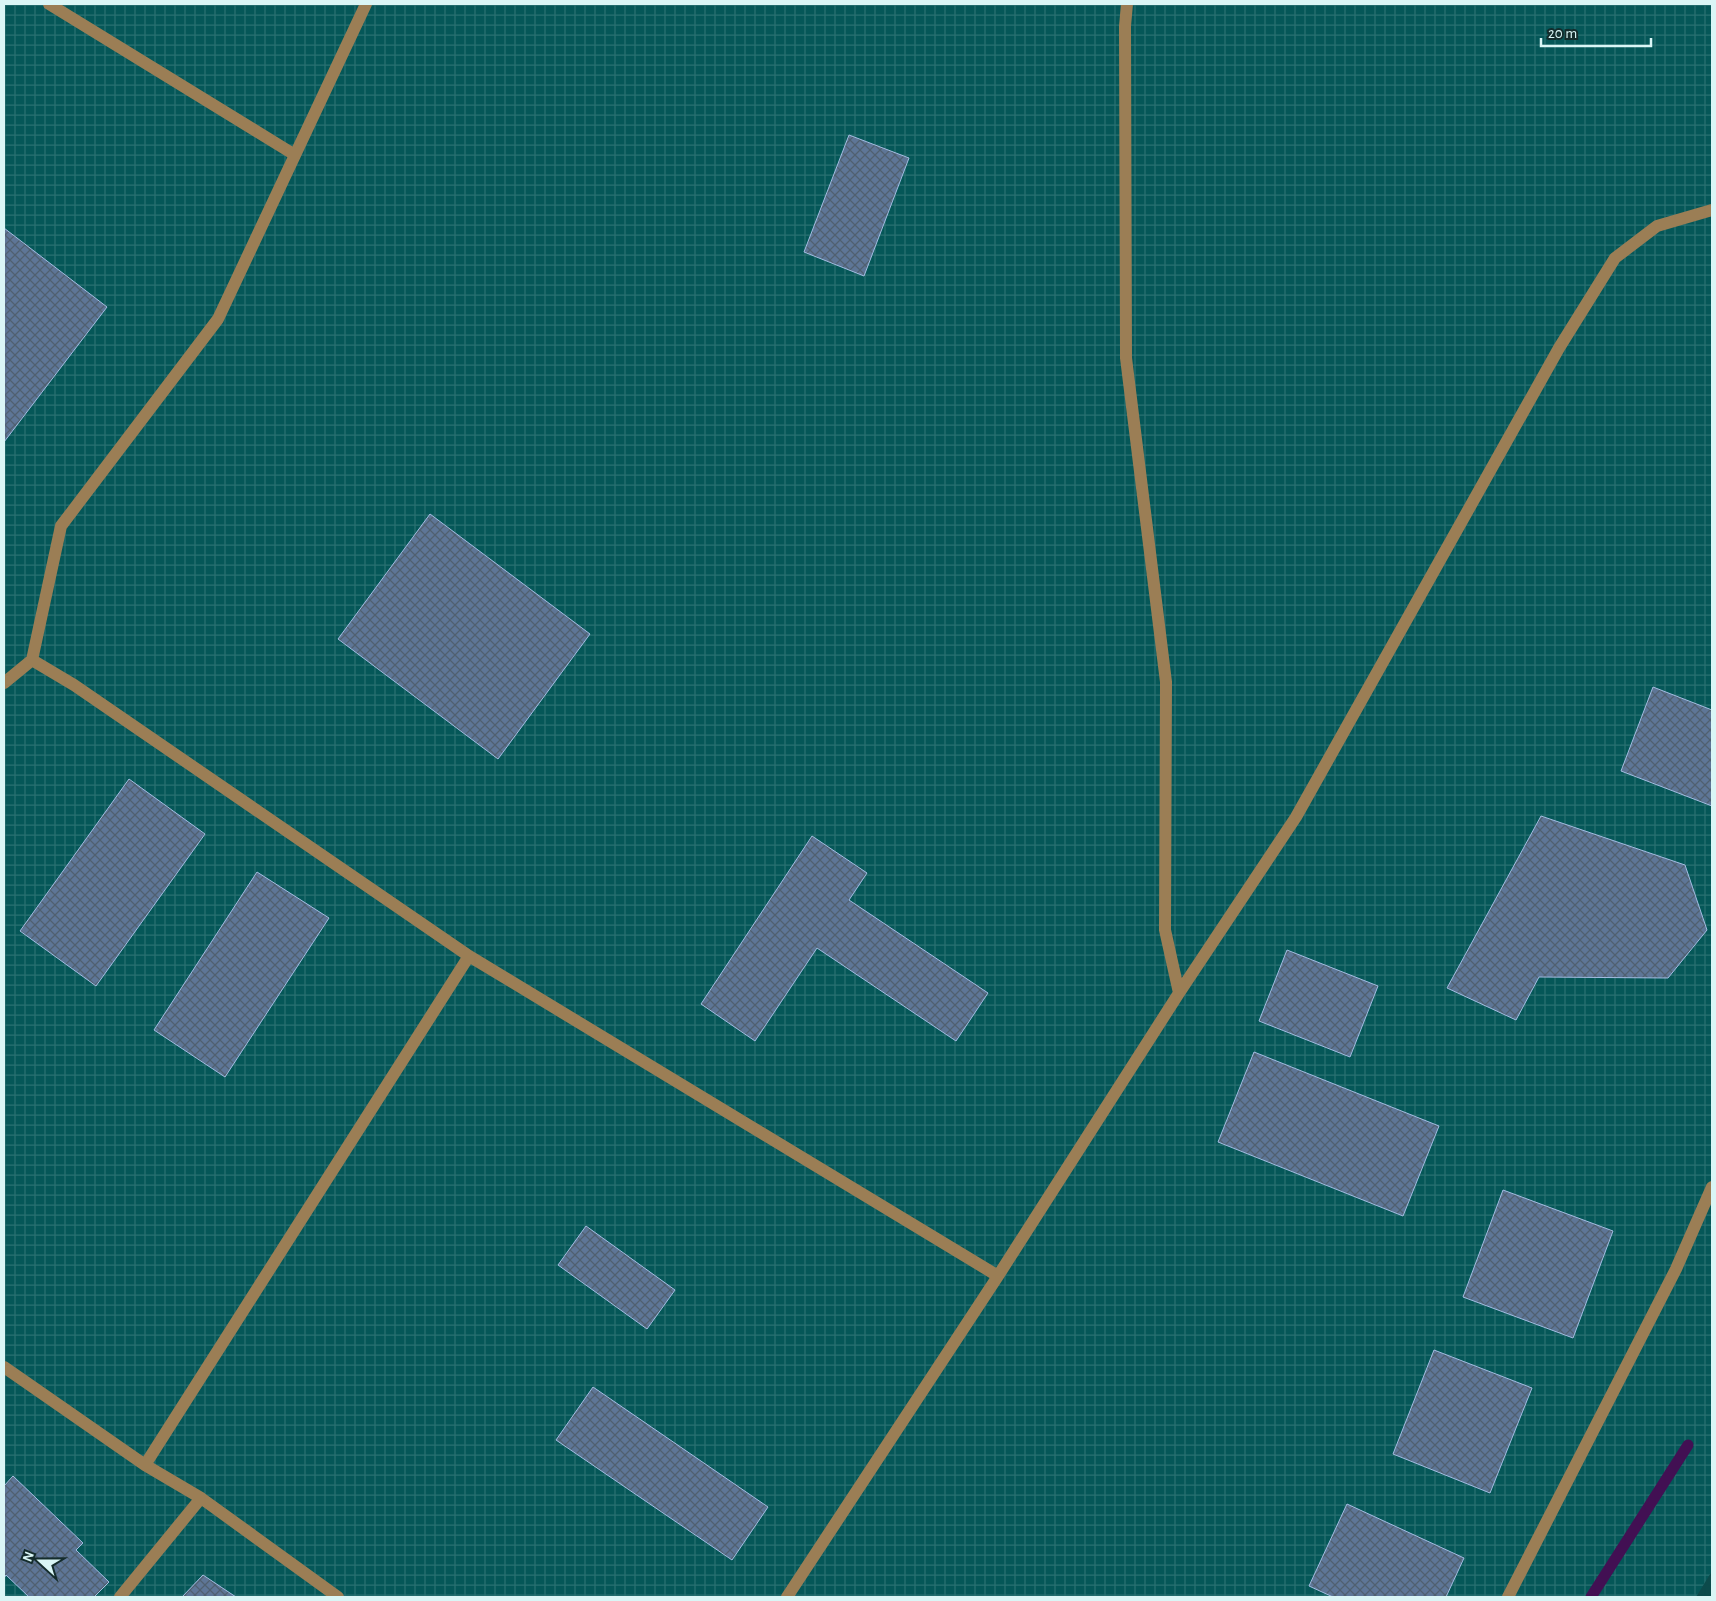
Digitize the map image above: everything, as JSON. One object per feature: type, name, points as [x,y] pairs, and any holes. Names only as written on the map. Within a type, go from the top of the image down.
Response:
[{"type":"street","points":[[49,4],[295,155]]},
{"type":"street","points":[[4,683],[32,660],[61,526],[218,318],[366,4]]},
{"type":"street","points":[[1127,4],[1125,26],[1126,358],[1166,682],[1165,930],[1179,993]]},
{"type":"street","points":[[787,1597],[998,1276],[1179,993],[1296,817],[1559,348],[1614,258],[1656,226],[1712,210]]},
{"type":"street","points":[[32,660],[74,685],[469,956],[998,1276]]},
{"type":"street","points":[[145,1464],[469,956]]},
{"type":"street","points":[[1508,1597],[1676,1269],[1712,1187]]},
{"type":"street","points":[[4,1367],[145,1464],[201,1498],[338,1597]]},
{"type":"street","points":[[120,1597],[201,1498]]},
{"type":"shaded area","points":[[4,4],[1712,4],[1712,1571],[1696,1597],[4,1597]]},
{"type":"building","points":[[849,135],[909,158],[864,276],[804,252]]},
{"type":"building","points":[[4,228],[107,307],[4,442]]},
{"type":"building","points":[[430,514],[590,634],[498,759],[338,639]]},
{"type":"building","points":[[1653,687],[1712,710],[1712,806],[1621,771]]},
{"type":"building","points":[[129,779],[205,834],[96,986],[20,931]]},
{"type":"building","points":[[1541,816],[1685,865],[1707,930],[1668,978],[1539,977],[1516,1020],[1447,988]]},
{"type":"building","points":[[812,836],[867,873],[849,900],[988,993],[956,1041],[817,948],[755,1041],[701,1004]]},
{"type":"building","points":[[257,872],[329,918],[225,1077],[154,1030]]},
{"type":"building","points":[[1287,950],[1378,986],[1350,1057],[1259,1021]]},
{"type":"building","points":[[1254,1052],[1439,1126],[1403,1216],[1218,1142]]},
{"type":"building","points":[[1503,1190],[1613,1231],[1573,1338],[1463,1297]]},
{"type":"building","points":[[586,1226],[675,1290],[647,1329],[558,1265]]},
{"type":"building","points":[[1434,1350],[1532,1388],[1490,1493],[1393,1454]]},
{"type":"building","points":[[593,1387],[768,1507],[732,1560],[556,1440]]},
{"type":"building","points":[[13,1476],[83,1543],[76,1550],[109,1582],[94,1597],[29,1597],[6,1575],[4,1578],[4,1486]]},
{"type":"building","points":[[1347,1504],[1464,1558],[1446,1597],[1333,1597],[1309,1586]]},
{"type":"building","points":[[203,1575],[236,1597],[182,1597]]},
{"type":"waterway","points":[[1591,1597],[1688,1445]]}]
